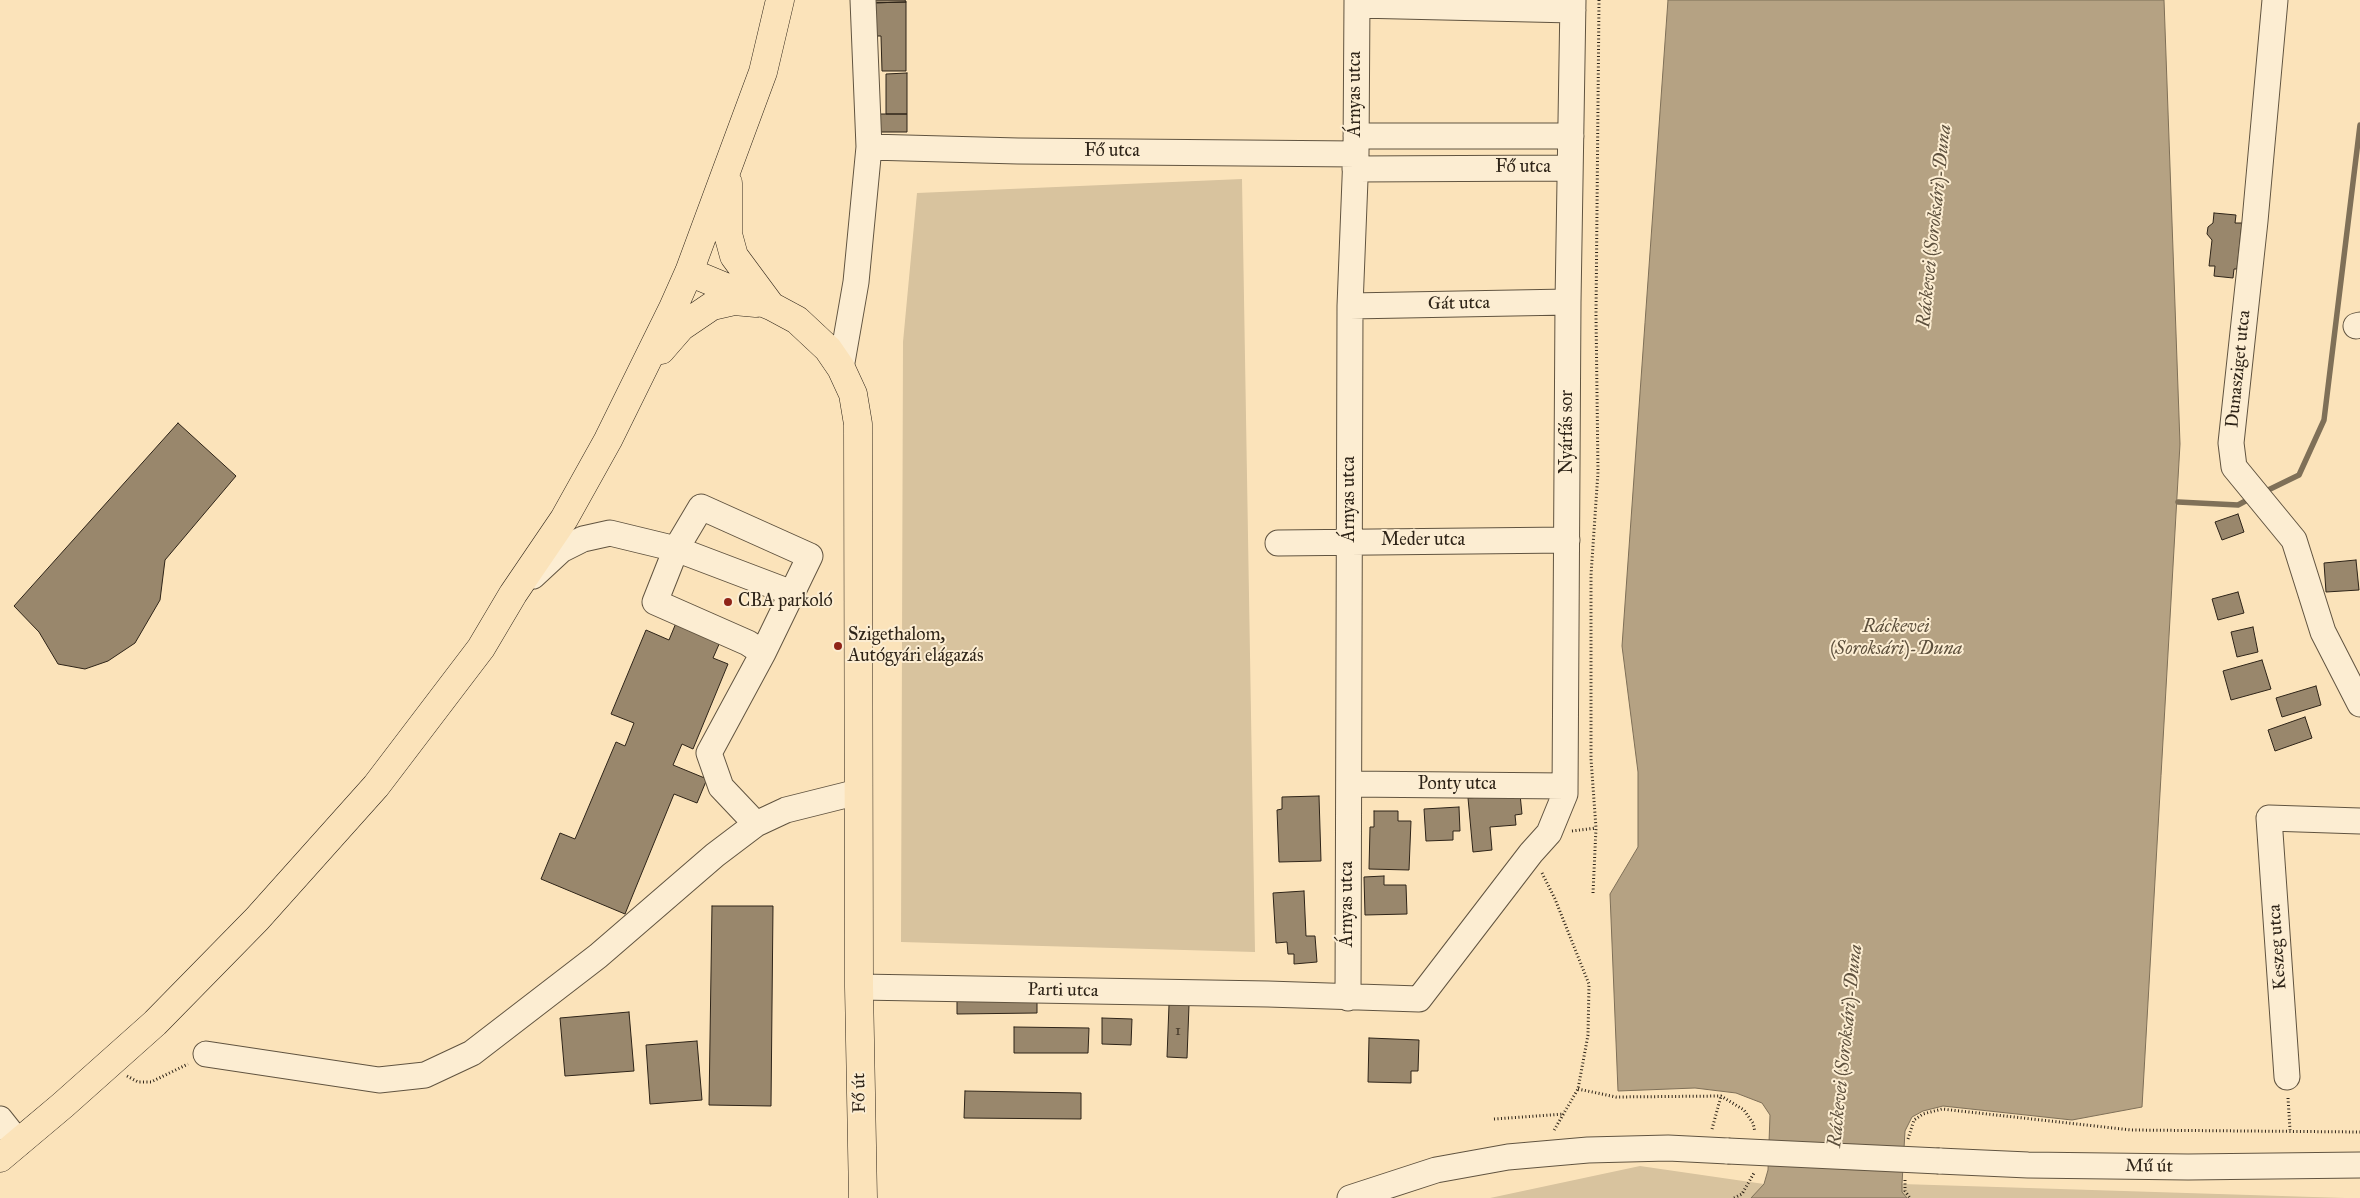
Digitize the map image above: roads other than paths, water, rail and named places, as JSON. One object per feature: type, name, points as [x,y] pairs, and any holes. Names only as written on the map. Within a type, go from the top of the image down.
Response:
[{"type":"main road","points":[[10,1150],[155,1022],[257,919],[312,860],[376,786],[481,648],[513,594],[564,519],[608,440],[689,272],[764,72],[780,0]]},
{"type":"main road","points":[[727,168],[728,234],[734,256],[771,306]]},
{"type":"main road","points":[[689,272],[771,306]]},
{"type":"main road","points":[[639,376],[681,328],[712,306],[734,301],[771,306]]},
{"type":"main road","name":"Fő út","points":[[771,306],[797,320],[814,334],[841,368],[853,394],[858,424],[858,987],[863,1198]]},
{"type":"street","points":[[841,368],[856,282],[869,147],[863,0]]},
{"type":"street","name":"Dunasziget utca","points":[[2275,0],[2255,221],[2231,443],[2234,467],[2294,540],[2323,632],[2360,704]]},
{"type":"street","points":[[1357,3],[1573,5]]},
{"type":"street","name":"Árnyas utca","points":[[1348,998],[1350,306],[1356,153],[1357,3]]},
{"type":"street","name":"Nyárfás sor","points":[[1348,998],[1420,999],[1530,853],[1549,833],[1565,794],[1568,302],[1573,5]]},
{"type":"street","name":"Fő utca","points":[[1356,153],[1571,136]]},
{"type":"street","name":"Fő utca","points":[[869,147],[1018,151],[1356,153],[1570,168]]},
{"type":"street","name":"Gát utca","points":[[1350,306],[1568,302]]},
{"type":"street","points":[[756,824],[721,788],[709,753],[763,653],[810,556],[701,508],[676,549],[655,602],[748,643],[763,653]]},
{"type":"street","points":[[513,594],[561,550],[583,539],[610,533],[676,549],[792,593]]},
{"type":"street","name":"Meder utca","points":[[1278,543],[1568,540]]},
{"type":"street","name":"Ponty utca","points":[[1349,784],[1565,786]]},
{"type":"street","points":[[206,1054],[380,1080],[425,1075],[472,1053],[598,956],[715,855],[756,824],[786,810],[858,792]]},
{"type":"street","name":"Keszeg utca","points":[[2287,1077],[2269,818],[2360,821]]},
{"type":"street","name":"Parti utca","points":[[858,987],[1268,994],[1348,998]]},
{"type":"street","points":[[0,1120],[10,1150]]},
{"type":"street","name":"Mű út","points":[[1350,1198],[1436,1170],[1508,1157],[1588,1150],[1668,1148],[2028,1165],[2188,1167],[2360,1165]]},
{"type":"water","name":"Ráckevei (Soroksári)-Duna","points":[[1668,0],[2164,0],[2180,444],[2142,1107],[2072,1120],[1943,1106],[1923,1111],[1912,1117],[1905,1131],[1902,1192],[1907,1198],[1751,1198],[1764,1184],[1768,1170],[1770,1115],[1762,1103],[1736,1093],[1695,1088],[1618,1091],[1610,894],[1638,847],[1638,772],[1622,646]]},
{"type":"waterway","points":[[2262,493],[2299,475],[2324,420],[2360,125]]},
{"type":"waterway","points":[[2178,502],[2238,505],[2251,498]]},
{"type":"place","name":"CBA parkoló","points":[[728,602]]},
{"type":"place","name":"Szigethalom, Autógyári elágazás","points":[[838,646]]}]
